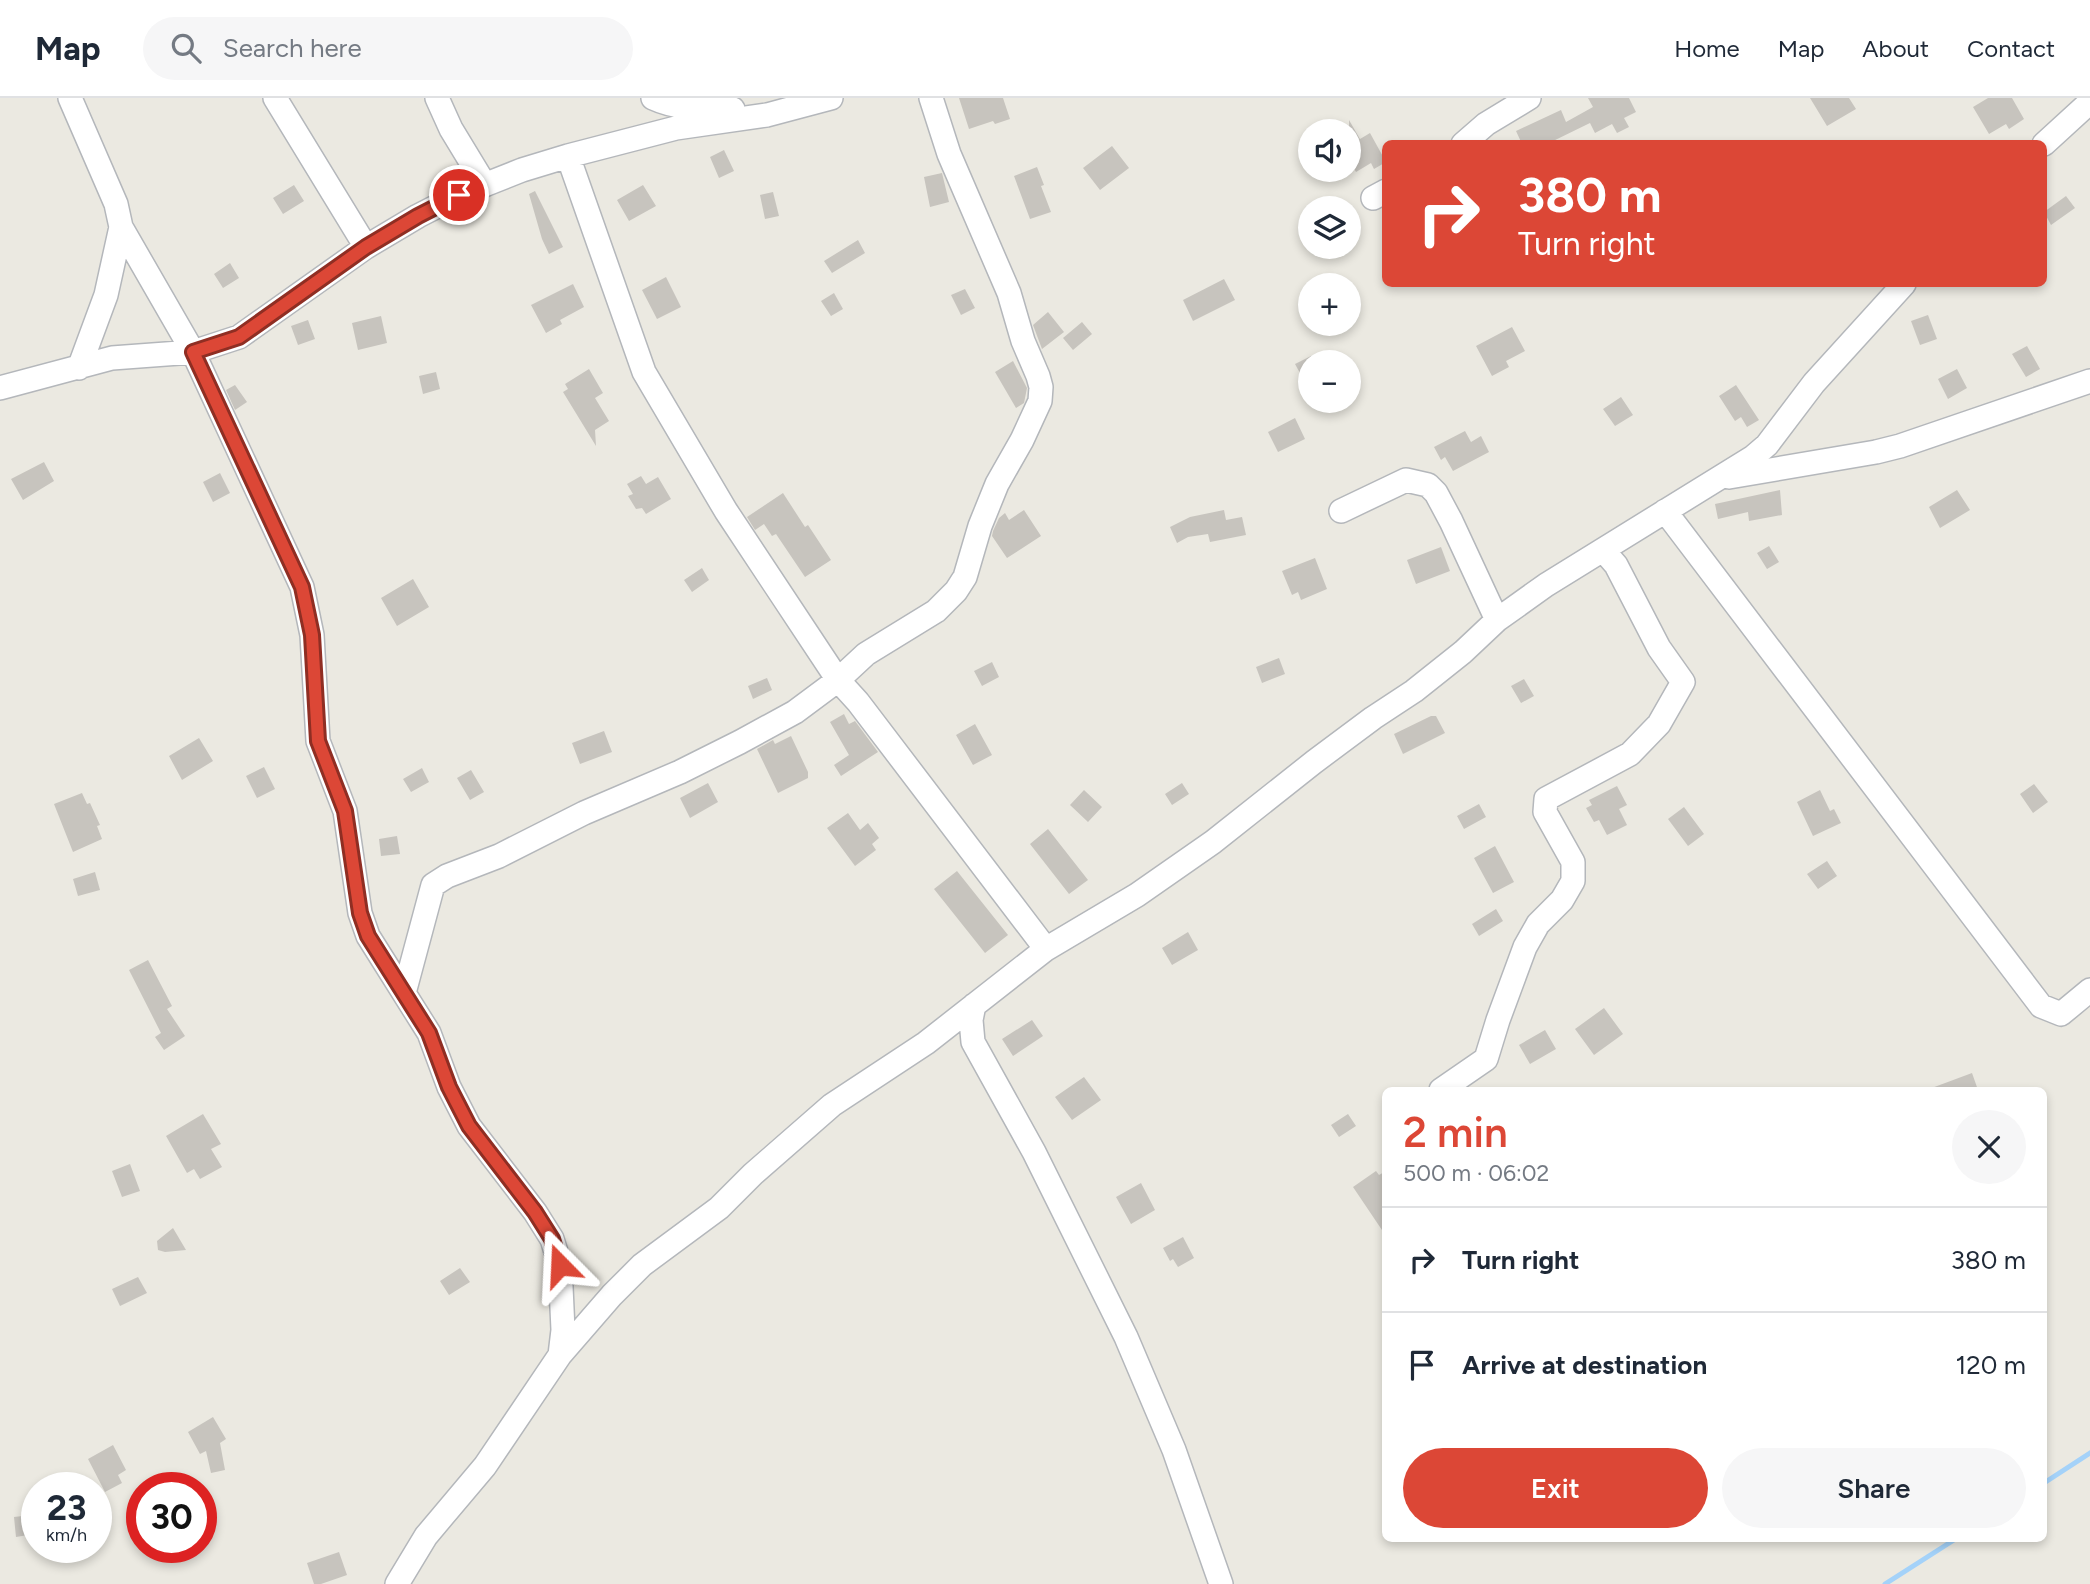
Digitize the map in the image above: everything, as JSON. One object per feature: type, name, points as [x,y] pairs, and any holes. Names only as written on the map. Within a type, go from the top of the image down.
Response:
[{"type":"street","points":[[70,98],[116,204],[121,227],[193,352],[302,587],[312,635],[318,741],[345,811],[360,913],[368,936],[429,1033],[449,1087],[469,1126],[535,1212],[552,1239],[560,1265],[563,1330],[561,1355]]},
{"type":"street","points":[[275,98],[366,247]]},
{"type":"street","points":[[437,98],[451,129],[485,185]]},
{"type":"street","points":[[653,98],[675,106],[744,110],[767,115]]},
{"type":"street","points":[[0,388],[112,358],[193,352],[239,337],[366,247],[418,216],[522,170],[676,128],[767,115],[831,98]]},
{"type":"street","points":[[404,993],[433,885],[447,876],[499,856],[584,813],[680,772],[795,712],[838,680],[866,654],[936,611],[956,591],[965,577],[980,526],[997,484],[1040,401],[1041,387],[1023,341],[1009,293],[948,154],[931,98]]},
{"type":"street","points":[[1468,140],[1486,124],[1530,98]]},
{"type":"street","points":[[2047,141],[2090,102]]},
{"type":"street","points":[[568,156],[644,372],[726,511],[838,680],[858,702],[1046,949]]},
{"type":"street","points":[[79,368],[106,295],[121,227]]},
{"type":"street","points":[[397,1584],[426,1536],[485,1466],[561,1355],[612,1295],[642,1265],[719,1208],[753,1174],[832,1105],[926,1043],[1046,949],[1137,895],[1213,842],[1314,762],[1414,691],[1463,652],[1497,620],[1546,585],[1753,457],[1767,446],[1814,383],[1901,287]]},
{"type":"street","points":[[1716,479],[1876,452],[2090,381]]},
{"type":"street","points":[[1341,511],[1406,480],[1428,485],[1436,493],[1451,521],[1497,620]]},
{"type":"street","points":[[1665,511],[2041,1006],[2062,1014],[2090,990]]},
{"type":"street","points":[[1445,1087],[1486,1059],[1525,947],[1538,924],[1562,900],[1573,881],[1573,862],[1545,812],[1546,799],[1629,754],[1659,724],[1683,682],[1659,648],[1616,565],[1603,550]]},
{"type":"street","points":[[974,1005],[971,1020],[973,1042],[1034,1152],[1126,1337],[1174,1450],[1221,1584]]},
{"type":"building","points":[[959,98],[1003,98],[1010,119],[969,129]]},
{"type":"building","points":[[1588,98],[1629,98],[1636,112],[1624,118],[1629,127],[1617,133],[1612,124],[1595,133],[1590,123],[1555,140],[1520,140],[1516,131],[1561,110],[1566,122],[1593,107]]},
{"type":"building","points":[[1810,98],[1849,98],[1856,109],[1827,126]]},
{"type":"building","points":[[1988,98],[2012,98],[2024,119],[2009,129],[2006,124],[1989,134],[1973,107]]},
{"type":"building","points":[[1370,133],[1382,155],[1382,164],[1374,169],[1371,163],[1361,169],[1361,138]]},
{"type":"building","points":[[1112,146],[1129,168],[1100,190],[1083,168]]},
{"type":"building","points":[[724,150],[734,171],[719,178],[710,157]]},
{"type":"building","points":[[1037,167],[1051,212],[1030,219],[1014,176]]},
{"type":"building","points":[[942,173],[949,202],[930,207],[924,177]]},
{"type":"building","points":[[294,185],[304,201],[283,214],[273,198]]},
{"type":"building","points":[[643,185],[656,206],[629,221],[617,200]]},
{"type":"building","points":[[535,191],[563,247],[549,254],[529,194]]},
{"type":"building","points":[[773,192],[779,216],[765,219],[760,195]]},
{"type":"building","points":[[2066,196],[2075,208],[2051,225],[2047,210]]},
{"type":"building","points":[[858,240],[865,253],[832,273],[824,261]]},
{"type":"building","points":[[230,263],[239,278],[223,288],[214,274]]},
{"type":"building","points":[[666,277],[681,307],[657,319],[642,290]]},
{"type":"building","points":[[1224,279],[1235,300],[1193,321],[1183,300]]},
{"type":"building","points":[[573,284],[584,307],[560,320],[562,324],[546,333],[531,305]]},
{"type":"building","points":[[965,289],[975,308],[961,315],[951,295]]},
{"type":"building","points":[[834,293],[843,309],[831,316],[821,301]]},
{"type":"building","points":[[1048,312],[1064,332],[1042,349],[1033,325]]},
{"type":"building","points":[[1928,315],[1937,339],[1920,345],[1911,321]]},
{"type":"building","points":[[381,316],[387,343],[358,350],[352,323]]},
{"type":"building","points":[[308,320],[315,339],[298,345],[291,326]]},
{"type":"building","points":[[1082,322],[1092,334],[1073,350],[1063,338]]},
{"type":"building","points":[[1512,327],[1525,351],[1506,361],[1509,367],[1492,376],[1476,346]]},
{"type":"building","points":[[2027,346],[2040,369],[2026,377],[2012,354]]},
{"type":"building","points":[[1013,361],[1027,388],[1024,403],[1016,408],[995,372]]},
{"type":"building","points":[[589,369],[603,393],[595,398],[609,421],[595,430],[596,446],[563,392],[568,389],[565,384]]},
{"type":"building","points":[[1957,369],[1967,388],[1948,399],[1938,379]]},
{"type":"building","points":[[436,372],[440,389],[423,394],[419,376]]},
{"type":"building","points":[[235,385],[247,402],[235,410],[226,390]]},
{"type":"building","points":[[1736,385],[1759,420],[1747,427],[1741,417],[1735,421],[1719,396]]},
{"type":"building","points":[[1621,397],[1633,415],[1615,426],[1603,409]]},
{"type":"building","points":[[1295,418],[1305,439],[1278,452],[1268,432]]},
{"type":"building","points":[[1465,431],[1471,442],[1481,436],[1489,452],[1453,471],[1445,457],[1441,460],[1434,447]]},
{"type":"building","points":[[44,462],[54,481],[23,500],[11,479]]},
{"type":"building","points":[[220,473],[230,493],[213,502],[203,482]]},
{"type":"building","points":[[641,476],[646,484],[658,477],[671,499],[646,514],[642,508],[636,509],[628,496],[633,494],[627,484]]},
{"type":"building","points":[[1780,490],[1782,515],[1749,521],[1748,512],[1718,519],[1715,504]]},
{"type":"building","points":[[1957,490],[1970,510],[1940,528],[1929,507]]},
{"type":"building","points":[[783,493],[831,560],[805,577],[776,534],[772,536],[764,524],[755,530],[747,517]]},
{"type":"building","points":[[1024,510],[1041,536],[1007,558],[992,536],[993,531],[999,518],[1005,513],[1009,520]]},
{"type":"building","points":[[1224,510],[1226,520],[1242,517],[1246,535],[1210,542],[1208,534],[1188,537],[1177,543],[1170,527],[1190,517]]},
{"type":"building","points":[[1769,546],[1779,562],[1767,569],[1757,553]]},
{"type":"building","points":[[1441,547],[1450,571],[1416,584],[1407,560]]},
{"type":"building","points":[[1315,558],[1327,589],[1301,600],[1298,592],[1292,595],[1282,571]]},
{"type":"building","points":[[702,568],[709,580],[692,592],[684,580]]},
{"type":"building","points":[[413,579],[429,607],[397,626],[381,598]]},
{"type":"building","points":[[1279,658],[1285,674],[1262,683],[1256,667]]},
{"type":"building","points":[[992,662],[999,677],[982,686],[974,671]]},
{"type":"building","points":[[767,678],[772,690],[753,699],[748,686]]},
{"type":"building","points":[[1524,679],[1534,696],[1521,703],[1511,686]]},
{"type":"building","points":[[844,714],[849,724],[855,721],[878,752],[841,776],[834,765],[849,755],[830,722]]},
{"type":"building","points":[[1436,716],[1445,733],[1403,754],[1394,734]]},
{"type":"building","points":[[975,724],[992,755],[973,765],[956,735]]},
{"type":"building","points":[[604,731],[612,752],[580,764],[572,743]]},
{"type":"building","points":[[791,736],[808,772],[808,778],[778,793],[757,749],[773,740],[775,744]]},
{"type":"building","points":[[199,738],[213,761],[182,780],[169,756]]},
{"type":"building","points":[[264,767],[275,789],[257,798],[246,776]]},
{"type":"building","points":[[422,768],[429,782],[411,792],[403,779]]},
{"type":"building","points":[[471,770],[484,792],[470,800],[457,778]]},
{"type":"building","points":[[708,783],[718,802],[690,818],[680,798]]},
{"type":"building","points":[[1182,783],[1189,794],[1172,805],[1165,794]]},
{"type":"building","points":[[2034,784],[2048,802],[2033,813],[2020,794]]},
{"type":"building","points":[[1617,786],[1627,805],[1619,809],[1627,825],[1607,835],[1599,820],[1594,822],[1586,808],[1592,805],[1589,800]]},
{"type":"building","points":[[1084,790],[1102,807],[1088,822],[1070,805]]},
{"type":"building","points":[[1820,790],[1830,811],[1834,809],[1841,823],[1813,836],[1797,802]]},
{"type":"building","points":[[82,793],[100,825],[97,826],[102,839],[73,852],[54,804]]},
{"type":"building","points":[[1479,804],[1486,817],[1464,829],[1457,816]]},
{"type":"building","points":[[1684,807],[1704,834],[1688,846],[1668,819]]},
{"type":"building","points":[[848,813],[860,830],[868,823],[879,838],[872,844],[876,850],[855,866],[827,828]]},
{"type":"building","points":[[1048,829],[1088,880],[1069,894],[1030,844]]},
{"type":"building","points":[[397,836],[400,854],[381,856],[379,839]]},
{"type":"building","points":[[1495,846],[1514,882],[1493,893],[1474,858]]},
{"type":"building","points":[[1827,861],[1837,876],[1818,889],[1807,874]]},
{"type":"building","points":[[957,871],[1008,935],[985,953],[934,889]]},
{"type":"building","points":[[95,872],[100,890],[78,896],[73,879]]},
{"type":"building","points":[[1496,909],[1503,921],[1479,936],[1472,924]]},
{"type":"building","points":[[1188,932],[1198,950],[1172,965],[1162,948]]},
{"type":"building","points":[[148,960],[172,1006],[167,1009],[185,1036],[164,1050],[155,1037],[161,1033],[129,970]]},
{"type":"building","points":[[1604,1008],[1623,1034],[1594,1055],[1575,1029]]},
{"type":"building","points":[[1032,1020],[1043,1036],[1013,1056],[1002,1039]]},
{"type":"building","points":[[1545,1030],[1556,1049],[1530,1064],[1519,1045]]},
{"type":"building","points":[[1972,1073],[1977,1087],[1934,1087]]},
{"type":"building","points":[[1084,1077],[1101,1100],[1072,1120],[1055,1097]]},
{"type":"building","points":[[203,1114],[221,1144],[211,1149],[222,1167],[200,1179],[194,1169],[187,1173],[166,1136]]},
{"type":"building","points":[[1348,1114],[1356,1126],[1339,1137],[1331,1125]]},
{"type":"building","points":[[130,1164],[140,1191],[122,1197],[112,1171]]},
{"type":"building","points":[[1376,1171],[1379,1175],[1382,1173],[1382,1230],[1353,1187]]},
{"type":"building","points":[[1141,1183],[1155,1210],[1131,1224],[1116,1197]]},
{"type":"building","points":[[173,1228],[186,1250],[158,1250],[157,1241]]},
{"type":"building","points":[[1183,1237],[1194,1258],[1178,1267],[1173,1259],[1170,1261],[1163,1248]]},
{"type":"building","points":[[460,1268],[470,1282],[449,1295],[440,1281]]},
{"type":"building","points":[[138,1277],[147,1293],[120,1306],[112,1289]]},
{"type":"building","points":[[213,1417],[226,1439],[220,1443],[225,1470],[211,1472],[206,1451],[200,1454],[188,1432]]},
{"type":"building","points":[[113,1445],[126,1470],[118,1475],[122,1483],[112,1488],[112,1472],[95,1472],[88,1459]]},
{"type":"building","points":[[21,1516],[21,1536],[16,1537],[14,1517]]},
{"type":"building","points":[[339,1552],[347,1575],[314,1584],[307,1563]]},
{"type":"waterway","points":[[2047,1481],[2090,1453]]},
{"type":"waterway","points":[[1885,1584],[1951,1542]]},
{"type":"route","points":[[459,195],[366,247],[239,337],[193,352],[302,587],[312,635],[318,741],[345,811],[360,913],[368,936],[429,1033],[449,1087],[469,1126],[535,1212],[552,1239],[560,1265]]}]
